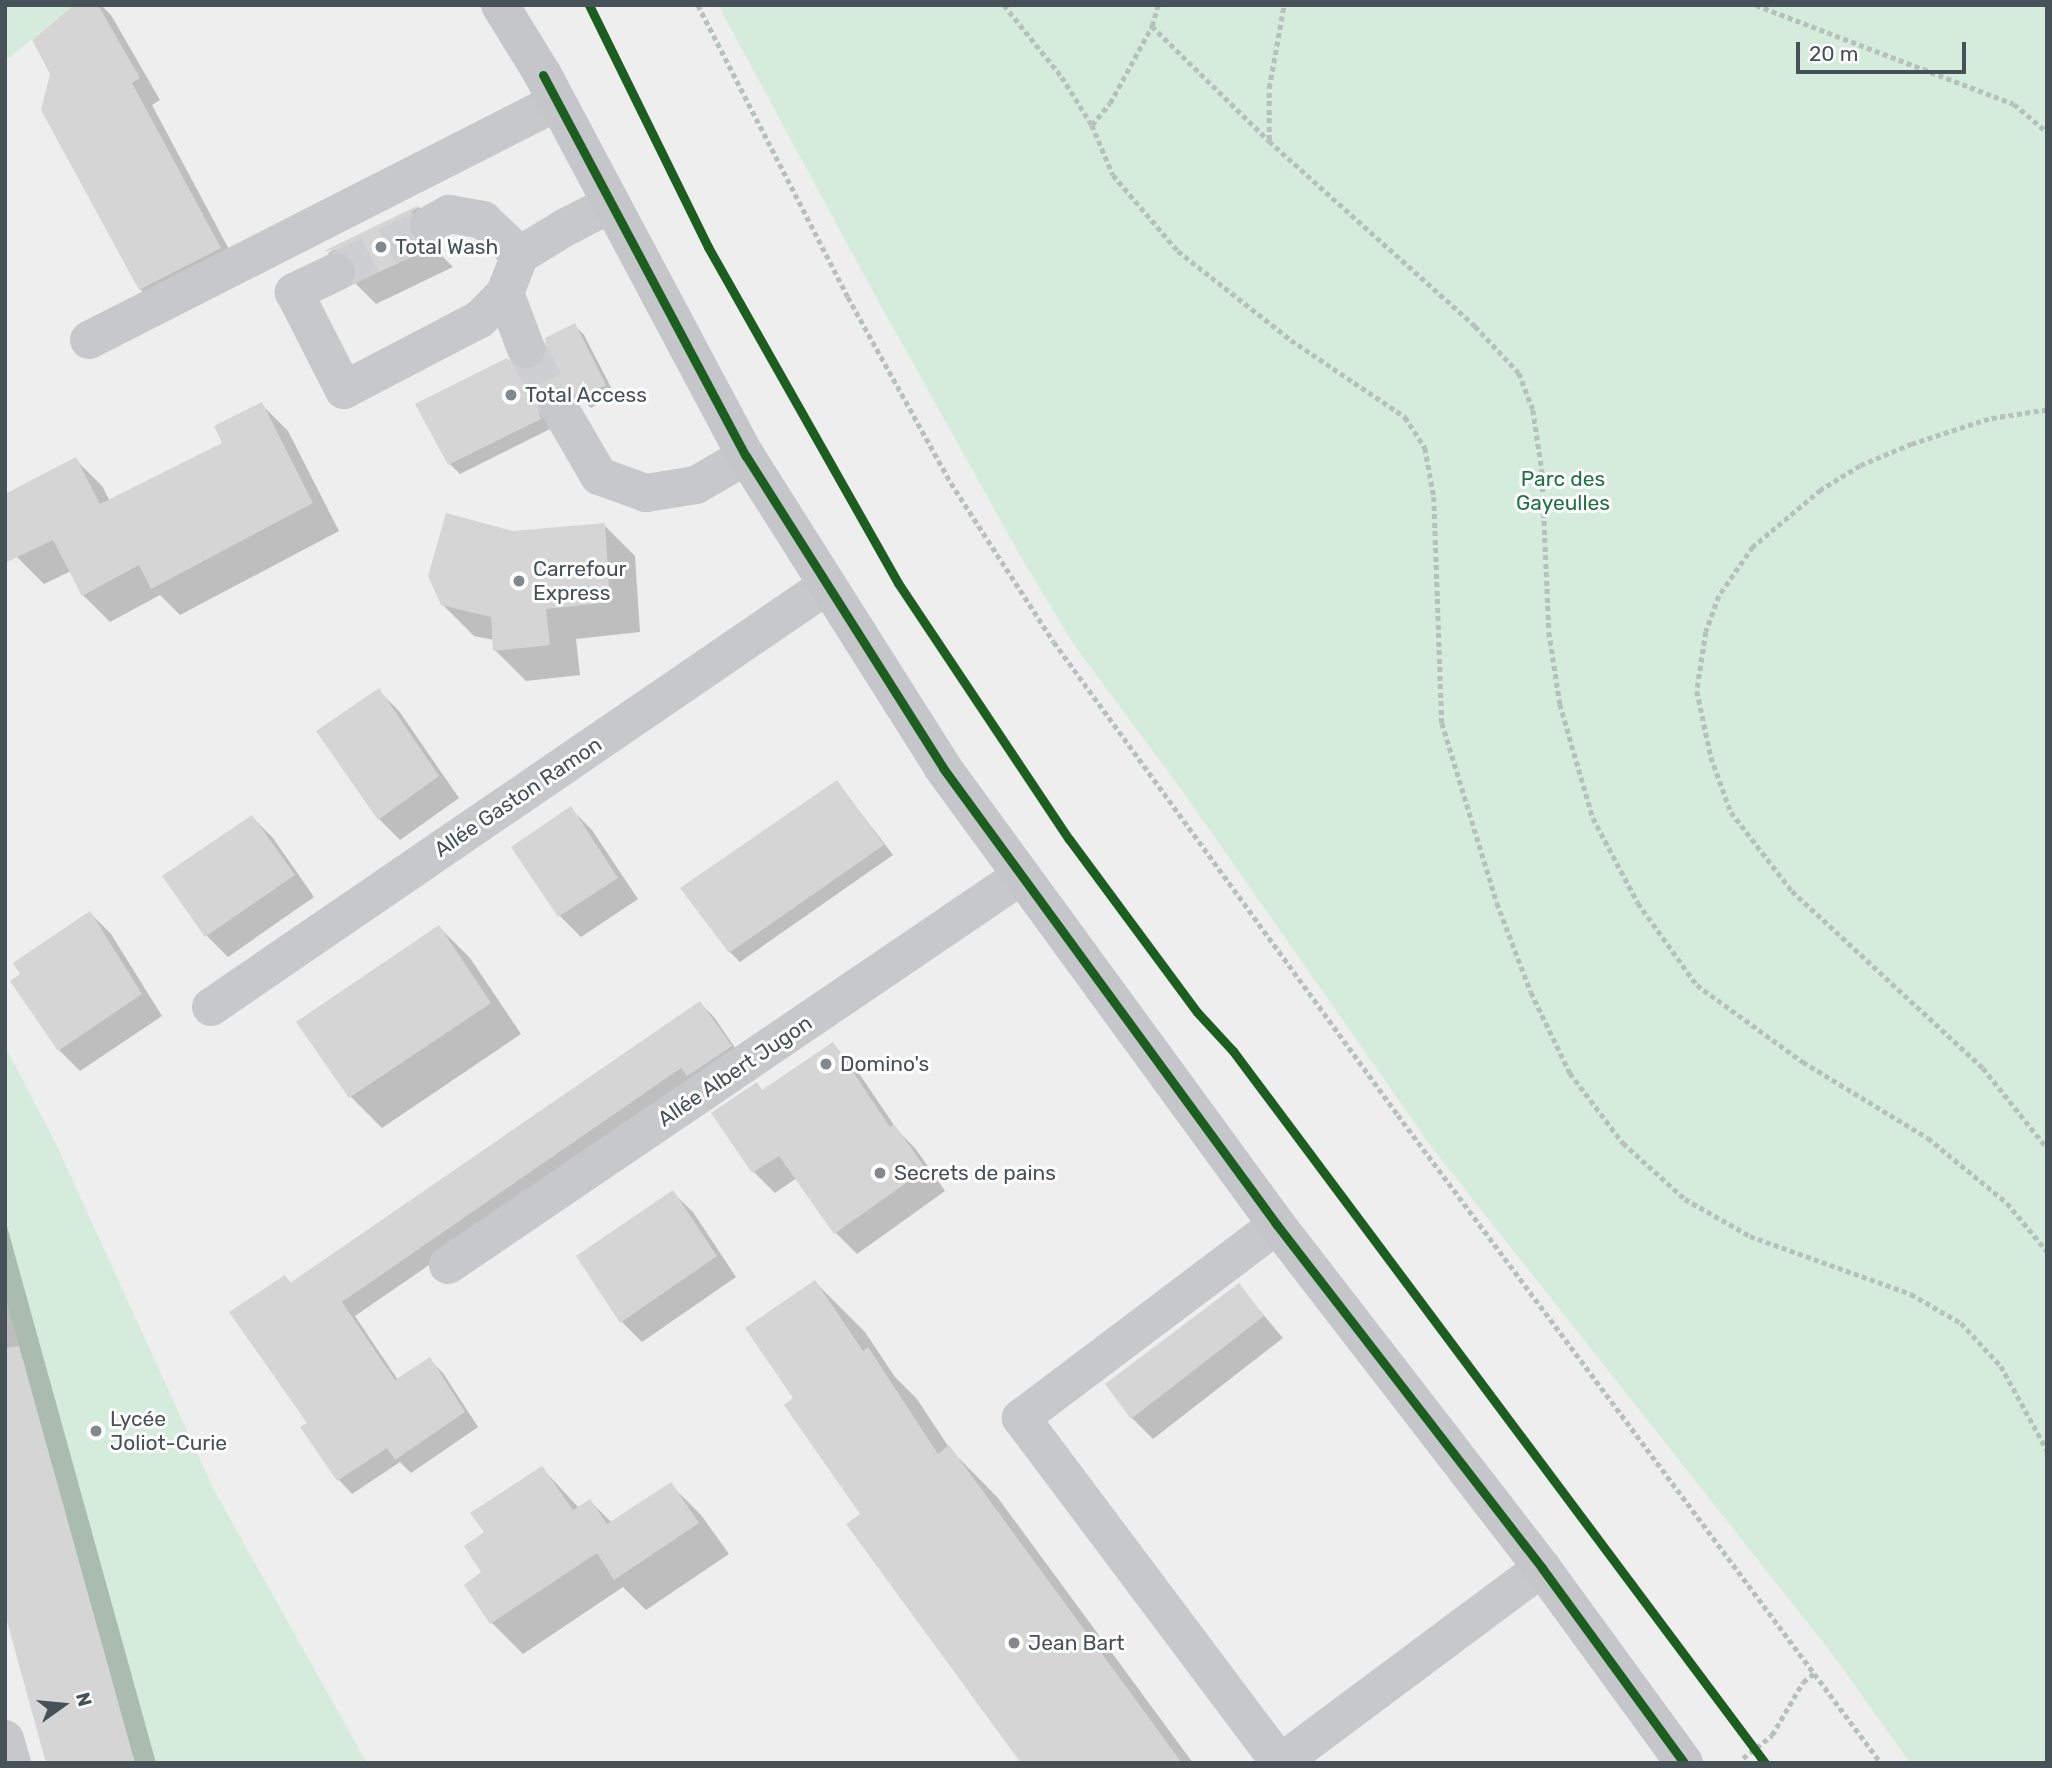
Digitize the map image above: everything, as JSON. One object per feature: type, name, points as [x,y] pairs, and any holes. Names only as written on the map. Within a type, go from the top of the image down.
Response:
[{"type":"main road","points":[[500,5],[550,89],[746,456],[943,768],[1278,1225],[1542,1568],[1684,1763]]},
{"type":"main road","points":[[520,5],[550,89]]},
{"type":"street","points":[[89,340],[550,89]]},
{"type":"street","points":[[336,272],[294,292],[344,390],[480,319],[505,293],[520,255],[611,204]]},
{"type":"street","points":[[429,225],[449,214],[483,220],[520,255]]},
{"type":"street","points":[[505,293],[526,349]]},
{"type":"street","points":[[560,409],[599,477],[646,493],[696,485],[746,456]]},
{"type":"street","name":"Allée Gaston Ramon","points":[[211,1007],[826,586]]},
{"type":"street","name":"Allée Albert Jugon","points":[[448,1265],[1021,876]]},
{"type":"street","points":[[1278,1225],[1021,1418],[1280,1763],[1542,1568]]},
{"type":"street","points":[[5,1739],[12,1763]]},
{"type":"path","points":[[698,5],[849,297],[945,471],[1054,642],[1398,1115],[1816,1672],[1881,1763]]},
{"type":"path","points":[[1004,5],[1062,76],[1092,125],[1113,175],[1178,251],[1291,340],[1405,417],[1425,448],[1434,497],[1441,723],[1497,903],[1531,992],[1570,1073],[1623,1143],[1685,1199],[1750,1236],[1911,1294],[1961,1323],[2001,1366],[2047,1450]]},
{"type":"path","points":[[1092,125],[1110,103],[1152,26],[1158,5]]},
{"type":"path","points":[[1269,141],[1269,88],[1284,5]]},
{"type":"path","points":[[1756,5],[2014,104],[2047,132]]},
{"type":"path","points":[[1152,26],[1269,141],[1475,326],[1519,373],[1533,410],[1542,470],[1549,632],[1560,704],[1593,818],[1638,903],[1697,985],[1803,1062],[1928,1138],[2007,1203],[2047,1251]]},
{"type":"path","points":[[2047,410],[1989,419],[1912,444],[1860,466],[1821,490],[1753,547],[1719,596],[1706,632],[1697,691],[1711,757],[1731,812],[1792,891],[1983,1068],[2047,1148]]},
{"type":"path","points":[[1743,1758],[1757,1752],[1772,1735],[1803,1682],[1816,1672]]},
{"type":"path","points":[[1746,1737],[1757,1752]]},
{"type":"green space","points":[[5,5],[74,5],[5,61]]},
{"type":"green space","name":"Parc des Gayeulles","points":[[718,5],[2047,5],[2047,1763],[1910,1763],[1833,1655],[1433,1149],[1181,789],[1074,645],[1021,557],[871,288]]},
{"type":"green space","name":"Lycée Joliot-Curie","points":[[5,1046],[57,1146],[215,1492],[367,1763],[135,1763],[5,1296]]},
{"type":"building","points":[[74,5],[98,5],[140,78],[132,83],[221,248],[139,290],[41,110],[50,74],[32,40]]},
{"type":"building","name":"Total Wash","points":[[419,205],[410,214],[407,224],[410,235],[418,244],[434,246],[354,284],[358,273],[356,263],[349,254],[338,250],[324,251]]},
{"type":"building","name":"Total Access","points":[[575,323],[606,385],[579,399],[570,390],[561,387],[550,390],[541,399],[538,408],[541,419],[448,465],[415,404],[507,358],[522,370],[534,369],[542,363],[547,353],[545,338]]},
{"type":"building","points":[[262,402],[313,503],[151,589],[139,565],[82,596],[53,540],[5,563],[5,494],[76,457],[100,504],[222,443],[214,426]]},
{"type":"building","name":"Carrefour Express","points":[[446,513],[513,531],[605,523],[610,602],[546,609],[550,645],[493,651],[491,617],[441,605],[428,576]]},
{"type":"building","points":[[379,688],[439,776],[378,820],[316,731]]},
{"type":"building","points":[[837,780],[884,845],[729,953],[680,888]]},
{"type":"building","points":[[571,806],[618,878],[558,917],[511,847]]},
{"type":"building","points":[[252,815],[295,875],[205,937],[162,876]]},
{"type":"building","points":[[90,911],[142,994],[58,1051],[10,981],[20,974],[13,963]]},
{"type":"building","points":[[439,925],[491,1003],[349,1098],[296,1022]]},
{"type":"building","points":[[700,1001],[732,1046],[687,1076],[681,1068],[342,1302],[395,1380],[430,1357],[465,1412],[395,1460],[387,1448],[337,1481],[300,1427],[307,1423],[229,1312],[285,1275],[290,1283]]},
{"type":"building","points":[[833,1042],[890,1127],[894,1124],[926,1169],[834,1234],[779,1156],[752,1173],[711,1113],[757,1082],[762,1090]]},
{"type":"building","points":[[673,1190],[717,1256],[620,1323],[576,1256]]},
{"type":"building","name":"Jean Bart","points":[[815,1280],[863,1351],[868,1347],[938,1454],[949,1445],[1182,1763],[1021,1763],[846,1524],[860,1514],[784,1405],[793,1398],[745,1328]]},
{"type":"building","points":[[1239,1283],[1264,1316],[1131,1419],[1105,1384]]},
{"type":"building","points":[[19,1346],[135,1763],[46,1763],[5,1614],[5,1348]]},
{"type":"building","points":[[542,1466],[573,1510],[590,1499],[607,1524],[671,1482],[699,1523],[614,1580],[597,1553],[490,1624],[464,1585],[481,1572],[464,1546],[484,1532],[470,1513]]},
{"type":"tunnel","points":[[336,272],[429,225]]},
{"type":"tunnel","points":[[526,349],[560,409]]},
{"type":"cycle path","points":[[589,5],[708,247],[898,583],[1069,839],[1197,1012],[1233,1051],[1765,1763]]},
{"type":"cycle path","points":[[543,75],[746,456],[943,768],[1277,1225],[1542,1568],[1684,1763]]},
{"type":"place","name":"Total Wash","points":[[381,247]]},
{"type":"place","name":"Total Access","points":[[511,395]]},
{"type":"place","name":"Carrefour Express","points":[[519,581]]},
{"type":"place","name":"Domino's","points":[[826,1064]]},
{"type":"place","name":"Secrets de pains","points":[[880,1173]]},
{"type":"place","name":"Lycée Joliot-Curie","points":[[96,1431]]},
{"type":"place","name":"Jean Bart","points":[[1014,1643]]}]
